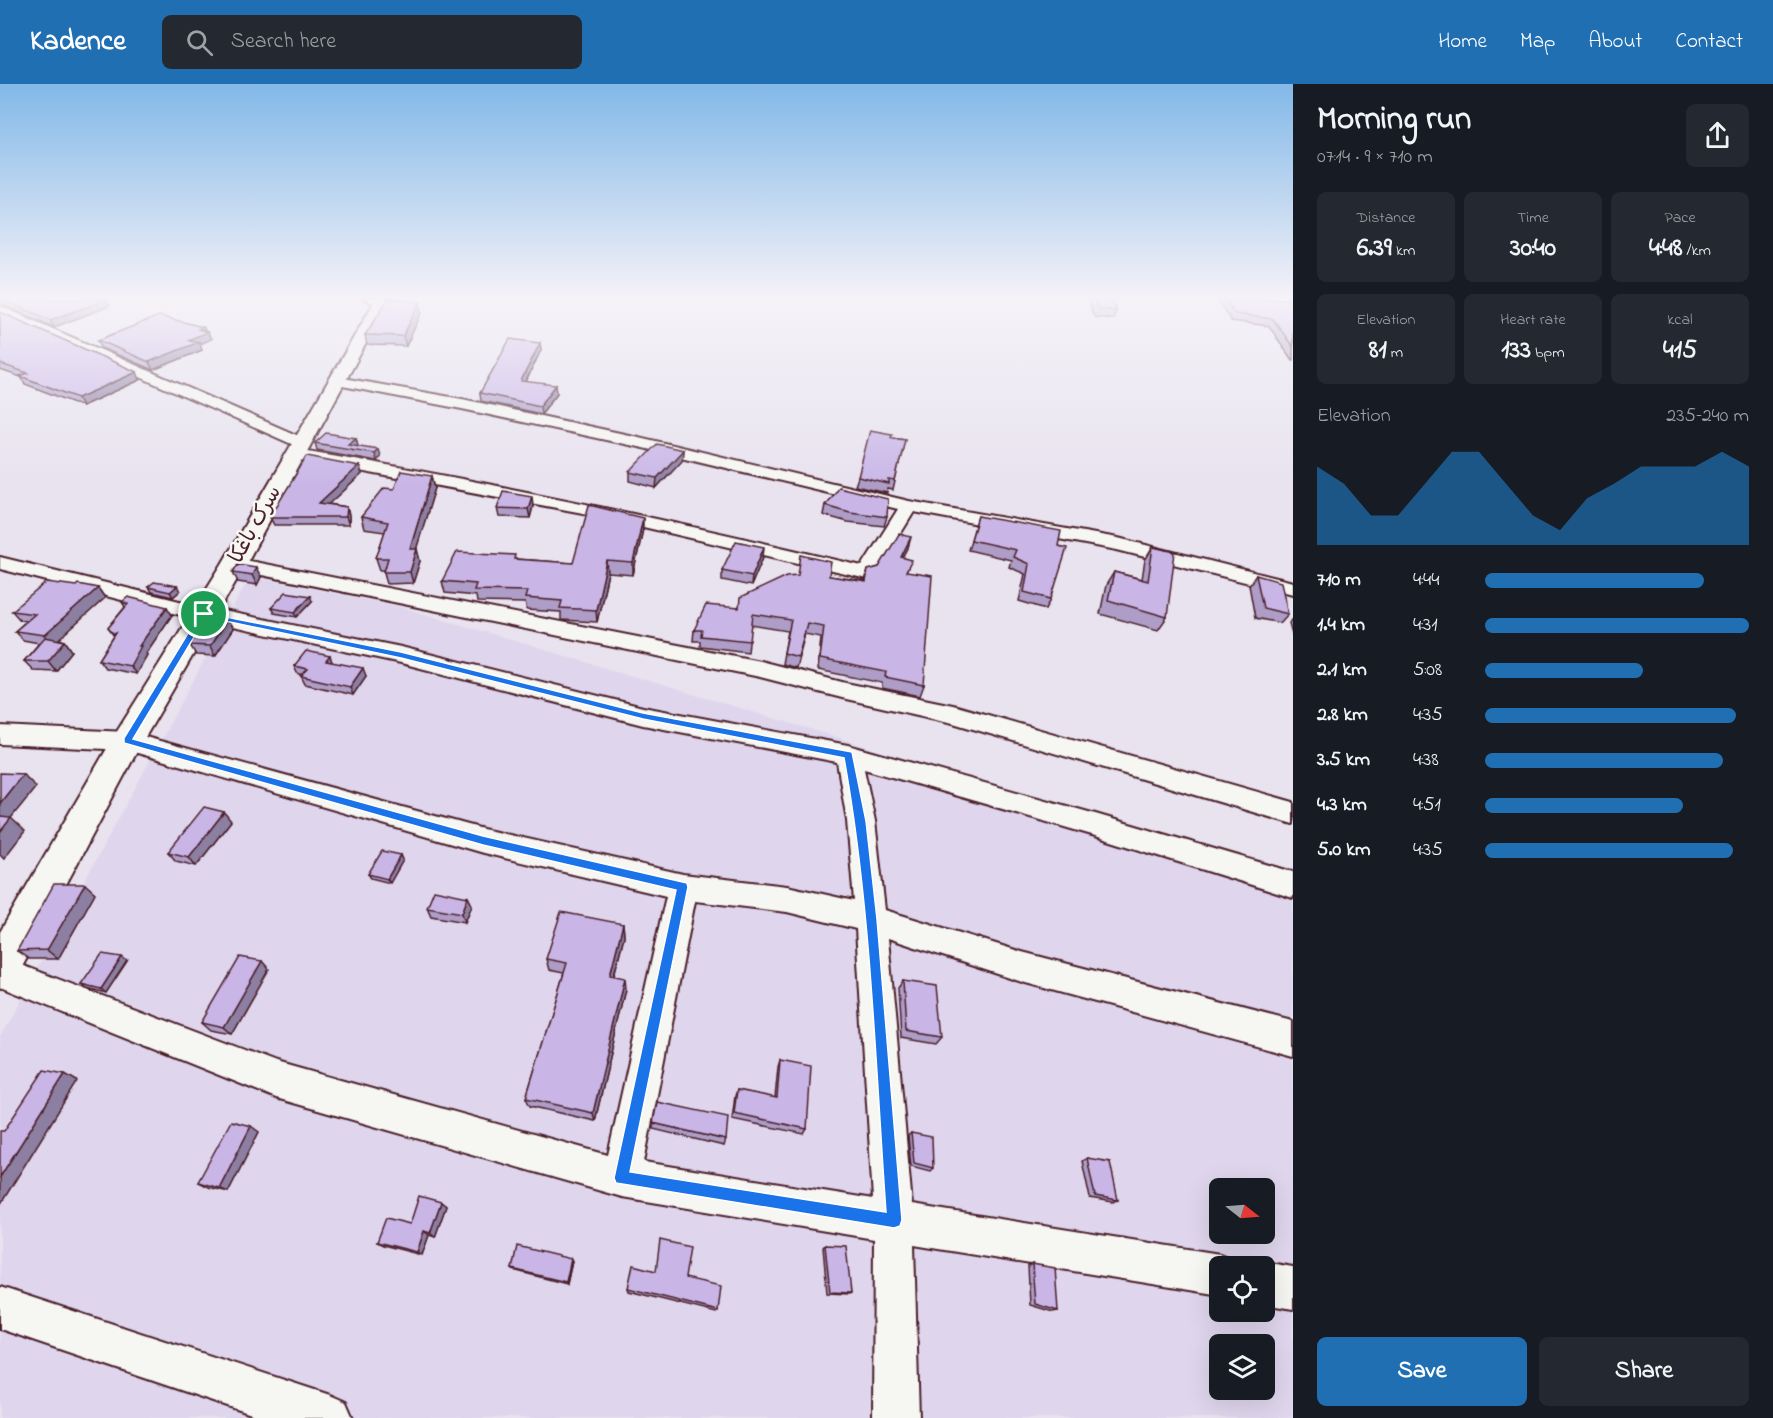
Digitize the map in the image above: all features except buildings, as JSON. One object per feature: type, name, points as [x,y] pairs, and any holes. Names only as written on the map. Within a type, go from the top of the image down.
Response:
[{"type":"street","points":[[111,361],[299,448],[697,532],[867,573],[909,506]]},
{"type":"street","name":"سرک باغکا","points":[[0,970],[127,741],[234,564],[347,361]]},
{"type":"street","points":[[337,381],[462,404],[624,440],[644,442],[909,506],[1118,544],[1293,588]]},
{"type":"street","points":[[0,563],[204,614],[401,655],[643,716],[849,755],[1092,824],[1293,885]]},
{"type":"street","points":[[234,564],[760,669],[846,691],[953,714],[1293,813]]},
{"type":"street","points":[[0,735],[127,741],[483,841],[683,887],[787,899],[871,919],[1022,968],[1293,1039]]},
{"type":"street","points":[[849,755],[861,821],[871,919],[894,1220],[896,1418]]},
{"type":"street","points":[[622,1178],[683,887]]},
{"type":"street","points":[[0,970],[276,1080],[622,1178],[894,1220],[1209,1273]]},
{"type":"street","points":[[1275,1285],[1293,1288]]},
{"type":"street","points":[[0,1308],[330,1418]]},
{"type":"shaded area","points":[[250,576],[398,606],[840,738],[1293,889],[1293,1418],[0,1418],[0,1037]]},
{"type":"route","points":[[204,614],[401,655],[643,716],[849,755],[861,821],[871,919],[894,1220],[622,1178],[683,887],[483,841],[127,741],[204,614]]}]
